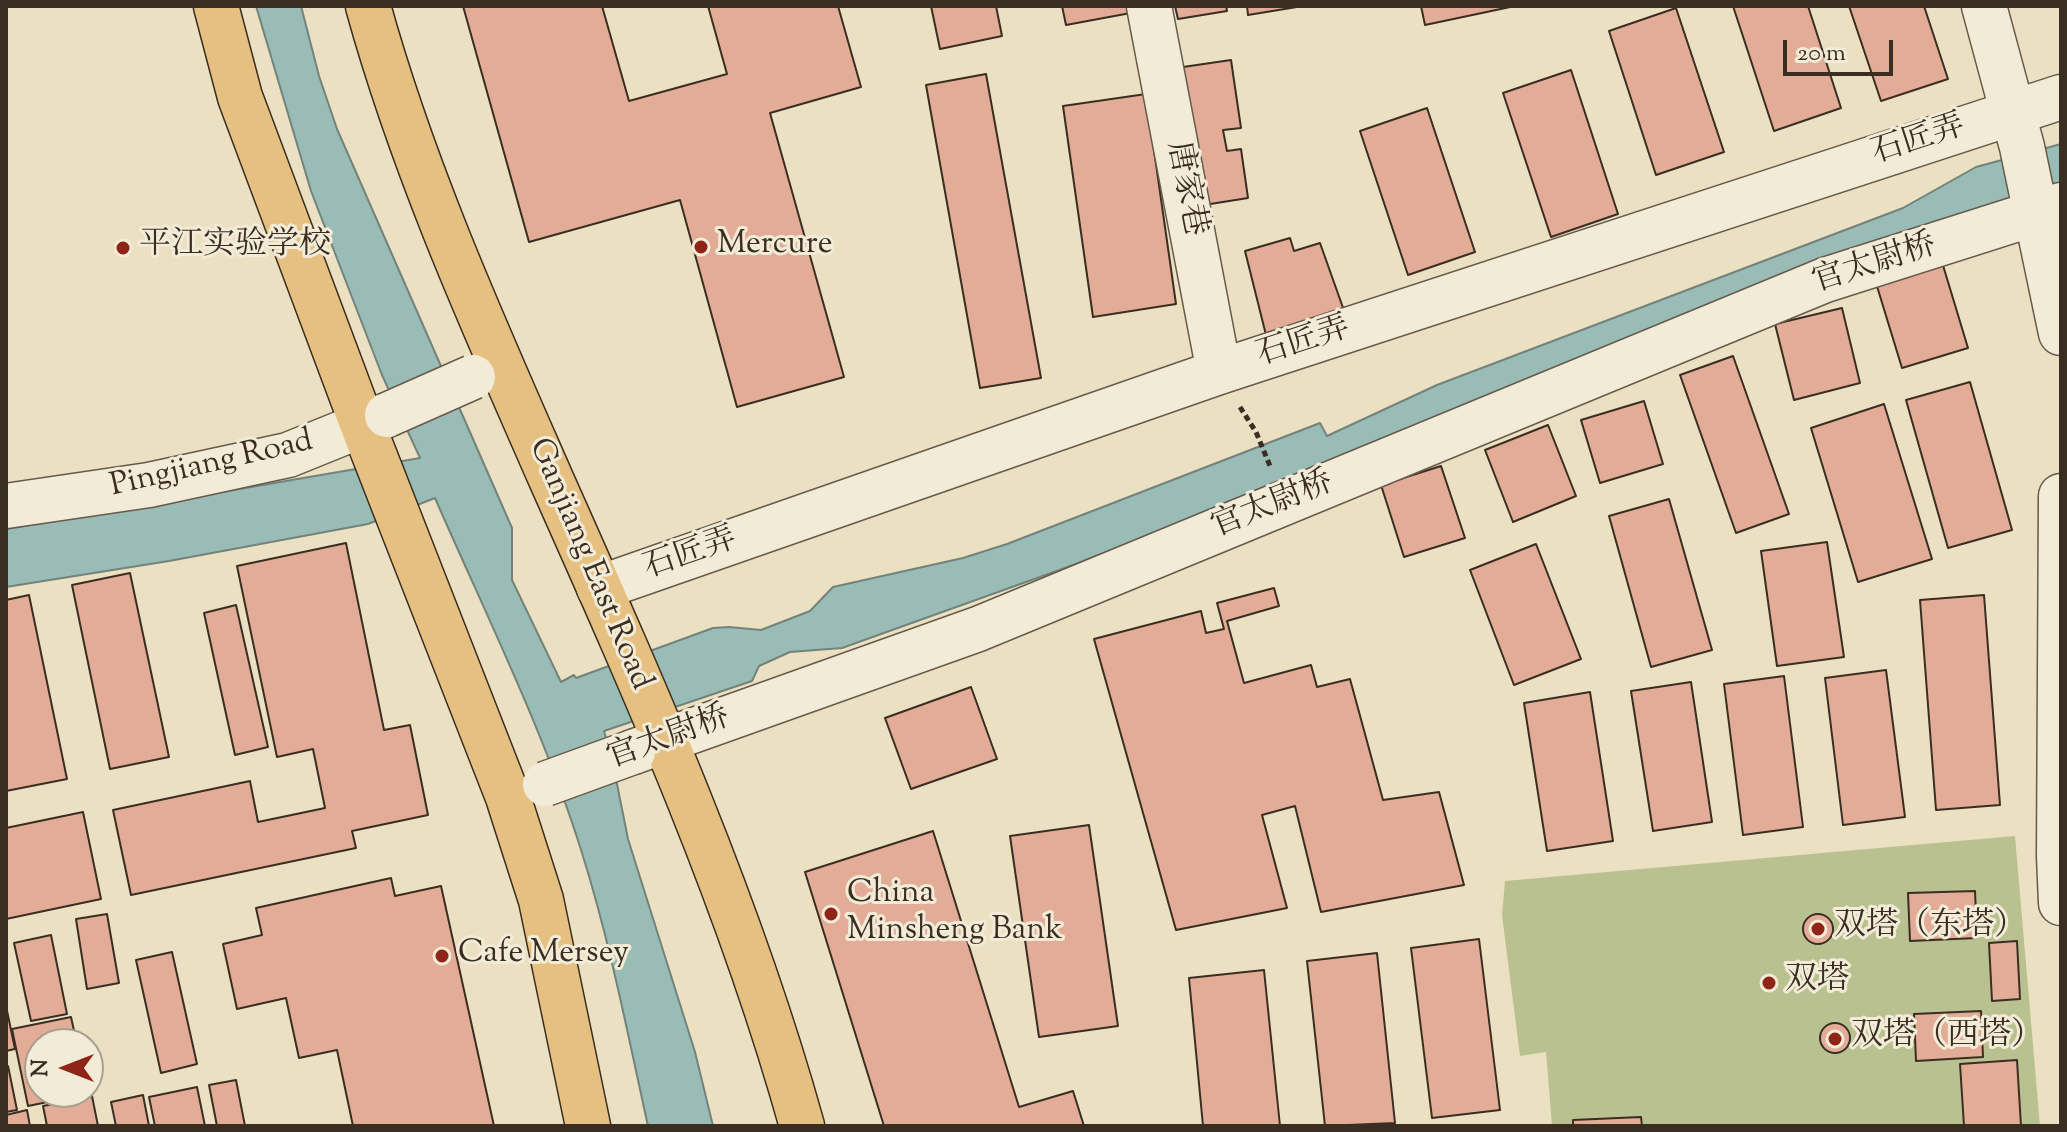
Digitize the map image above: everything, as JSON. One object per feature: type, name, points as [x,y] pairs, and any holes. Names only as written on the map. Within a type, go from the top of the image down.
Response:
[{"type":"main road","points":[[216,6],[240,97],[374,429],[402,526],[527,790],[541,900],[588,1126]]},
{"type":"main road","name":"Ganjiang East Road","points":[[368,6],[383,62],[439,217],[486,371],[607,606],[651,739],[693,809],[762,991],[802,1126]]},
{"type":"street","name":"唐家巷","points":[[1149,6],[1219,372]]},
{"type":"street","points":[[1984,6],[2017,129],[2043,205],[2061,333]]},
{"type":"street","name":"石匠弄","points":[[607,606],[1219,372],[2017,129],[2061,97]]},
{"type":"street","name":"官太尉桥","points":[[527,790],[651,739],[978,629],[1825,280],[2043,205]]},
{"type":"street","name":"Pingjiang Road","points":[[6,506],[149,485],[288,455],[374,429],[486,371]]},
{"type":"street","points":[[2061,496],[2061,903]]},
{"type":"path","name":"官太尉桥","points":[[1256,432],[1275,475]]},
{"type":"green space","name":"双塔","points":[[2015,836],[2040,1126],[1552,1126],[1546,1052],[1520,1056],[1502,915],[1505,881]]},
{"type":"water","points":[[256,6],[301,6],[337,129],[512,528],[512,580],[561,682],[713,628],[761,630],[810,611],[833,587],[963,558],[1007,544],[1320,423],[1327,436],[1437,385],[1903,208],[1976,167],[2061,144],[2061,187],[1065,568],[842,648],[790,652],[759,666],[752,681],[604,731],[628,839],[695,1052],[713,1126],[648,1126],[601,920],[567,808],[513,674],[435,498],[368,524],[6,587],[6,529],[420,458],[382,375],[311,191]]},
{"type":"building","points":[[463,6],[602,6],[629,101],[727,74],[708,6],[838,6],[861,87],[770,113],[844,377],[737,407],[680,200],[529,242]]},
{"type":"building","points":[[931,6],[996,6],[1002,36],[940,49]]},
{"type":"building","points":[[1062,6],[1135,6],[1136,12],[1066,25]]},
{"type":"building","points":[[1175,6],[1226,6],[1227,11],[1178,19]]},
{"type":"building","points":[[1247,6],[1303,6],[1248,15]]},
{"type":"building","points":[[1421,6],[1515,6],[1425,25]]},
{"type":"building","points":[[1733,6],[1808,6],[1841,108],[1774,131]]},
{"type":"building","points":[[1849,6],[1924,6],[1948,79],[1881,101]]},
{"type":"building","points":[[1676,8],[1724,152],[1656,175],[1609,31]]},
{"type":"building","points":[[1231,60],[1241,128],[1223,130],[1227,151],[1241,149],[1248,198],[1204,205],[1183,67]]},
{"type":"building","points":[[1571,70],[1618,214],[1551,237],[1503,93]]},
{"type":"building","points":[[986,74],[1041,378],[980,388],[926,85]]},
{"type":"building","points":[[1146,94],[1176,304],[1093,317],[1063,106]]},
{"type":"building","points":[[1427,108],[1475,252],[1408,275],[1360,131]]},
{"type":"building","points":[[1290,238],[1294,251],[1320,243],[1347,319],[1268,343],[1245,251]]},
{"type":"building","points":[[1942,262],[1968,348],[1902,368],[1876,283]]},
{"type":"building","points":[[1842,308],[1860,383],[1794,400],[1775,324]]},
{"type":"building","points":[[1733,356],[1789,514],[1736,533],[1680,375]]},
{"type":"building","points":[[1970,382],[2012,530],[1948,548],[1906,400]]},
{"type":"building","points":[[1644,401],[1663,464],[1600,483],[1581,420]]},
{"type":"building","points":[[1884,404],[1932,559],[1858,582],[1811,428]]},
{"type":"building","points":[[1548,425],[1576,496],[1513,522],[1485,450]]},
{"type":"building","points":[[1441,466],[1465,538],[1404,557],[1381,485]]},
{"type":"building","points":[[1669,499],[1712,650],[1651,667],[1609,516]]},
{"type":"building","points":[[1827,542],[1844,657],[1777,666],[1761,551]]},
{"type":"building","points":[[346,543],[384,730],[410,725],[428,815],[352,831],[356,848],[131,895],[113,810],[250,781],[258,822],[325,808],[313,749],[277,757],[237,566]]},
{"type":"building","points":[[1536,544],[1581,659],[1514,685],[1470,570]]},
{"type":"building","points":[[130,573],[169,757],[110,769],[72,585]]},
{"type":"building","points":[[1274,588],[1279,606],[1227,621],[1244,683],[1311,665],[1317,687],[1350,679],[1383,800],[1439,792],[1464,885],[1321,912],[1295,806],[1262,815],[1287,908],[1176,930],[1094,639],[1201,611],[1206,633],[1224,629],[1217,603]]},
{"type":"building","points":[[29,595],[67,779],[6,791],[6,600]]},
{"type":"building","points":[[1984,595],[2000,805],[1936,810],[1920,600]]},
{"type":"building","points":[[236,605],[268,747],[235,755],[204,613]]},
{"type":"building","points":[[1886,670],[1905,817],[1843,825],[1825,678]]},
{"type":"building","points":[[1784,676],[1803,827],[1743,835],[1724,684]]},
{"type":"building","points":[[1691,682],[1712,822],[1653,831],[1631,691]]},
{"type":"building","points":[[971,687],[997,759],[911,789],[885,718]]},
{"type":"building","points":[[1590,692],[1613,841],[1547,851],[1524,703]]},
{"type":"building","points":[[83,812],[101,899],[6,919],[6,828]]},
{"type":"building","points":[[1089,825],[1118,1026],[1039,1037],[1010,836]]},
{"type":"building","points":[[933,831],[1019,1107],[1073,1091],[1084,1126],[884,1126],[805,872]]},
{"type":"building","points":[[391,878],[395,896],[441,886],[494,1126],[353,1126],[337,1050],[299,1058],[286,998],[237,1009],[223,944],[262,935],[256,908]]},
{"type":"building","points":[[1975,891],[1977,938],[1910,941],[1908,893]]},
{"type":"building","points":[[107,914],[119,983],[87,989],[76,919]]},
{"type":"building","name":"双塔（东塔）","points":[[1818,914],[1829,918],[1833,929],[1829,940],[1818,944],[1807,940],[1803,929],[1807,918]]},
{"type":"building","points":[[51,935],[67,1014],[31,1021],[14,943]]},
{"type":"building","points":[[1479,939],[1500,1110],[1432,1118],[1411,948]]},
{"type":"building","points":[[2017,941],[2020,999],[1992,1001],[1989,943]]},
{"type":"building","points":[[172,952],[197,1064],[161,1073],[136,960]]},
{"type":"building","points":[[1377,953],[1395,1123],[1325,1126],[1307,961]]},
{"type":"building","points":[[1264,970],[1280,1126],[1203,1126],[1189,978]]},
{"type":"building","points":[[6,1006],[15,1049],[6,1051]]},
{"type":"building","points":[[1981,1011],[1983,1057],[1916,1061],[1914,1014]]},
{"type":"building","points":[[71,1017],[73,1028],[24,1028],[24,1087],[12,1029]]},
{"type":"building","name":"双塔（西塔）","points":[[1835,1023],[1846,1027],[1850,1038],[1846,1049],[1835,1053],[1824,1049],[1820,1038],[1824,1027]]},
{"type":"building","points":[[2017,1060],[2021,1126],[1964,1126],[1960,1064]]},
{"type":"building","points":[[6,1067],[17,1110],[6,1112]]},
{"type":"building","points":[[236,1080],[245,1126],[217,1126],[209,1085]]},
{"type":"building","points":[[197,1087],[205,1126],[155,1126],[149,1097]]},
{"type":"building","points":[[143,1095],[149,1126],[116,1126],[111,1102]]},
{"type":"building","points":[[43,1108],[94,1108],[98,1126],[47,1126]]},
{"type":"building","points":[[27,1110],[30,1126],[6,1126],[6,1115]]},
{"type":"building","points":[[1641,1117],[1642,1126],[1573,1126],[1573,1120]]},
{"type":"place","name":"Mercure","points":[[701,247]]},
{"type":"place","name":"平江实验学校","points":[[123,248]]},
{"type":"place","name":"China Minsheng Bank","points":[[831,914]]},
{"type":"place","name":"双塔（东塔）","points":[[1818,929]]},
{"type":"place","name":"Cafe Mersey","points":[[442,956]]},
{"type":"place","name":"双塔","points":[[1769,983]]},
{"type":"place","name":"双塔（西塔）","points":[[1835,1039]]}]
